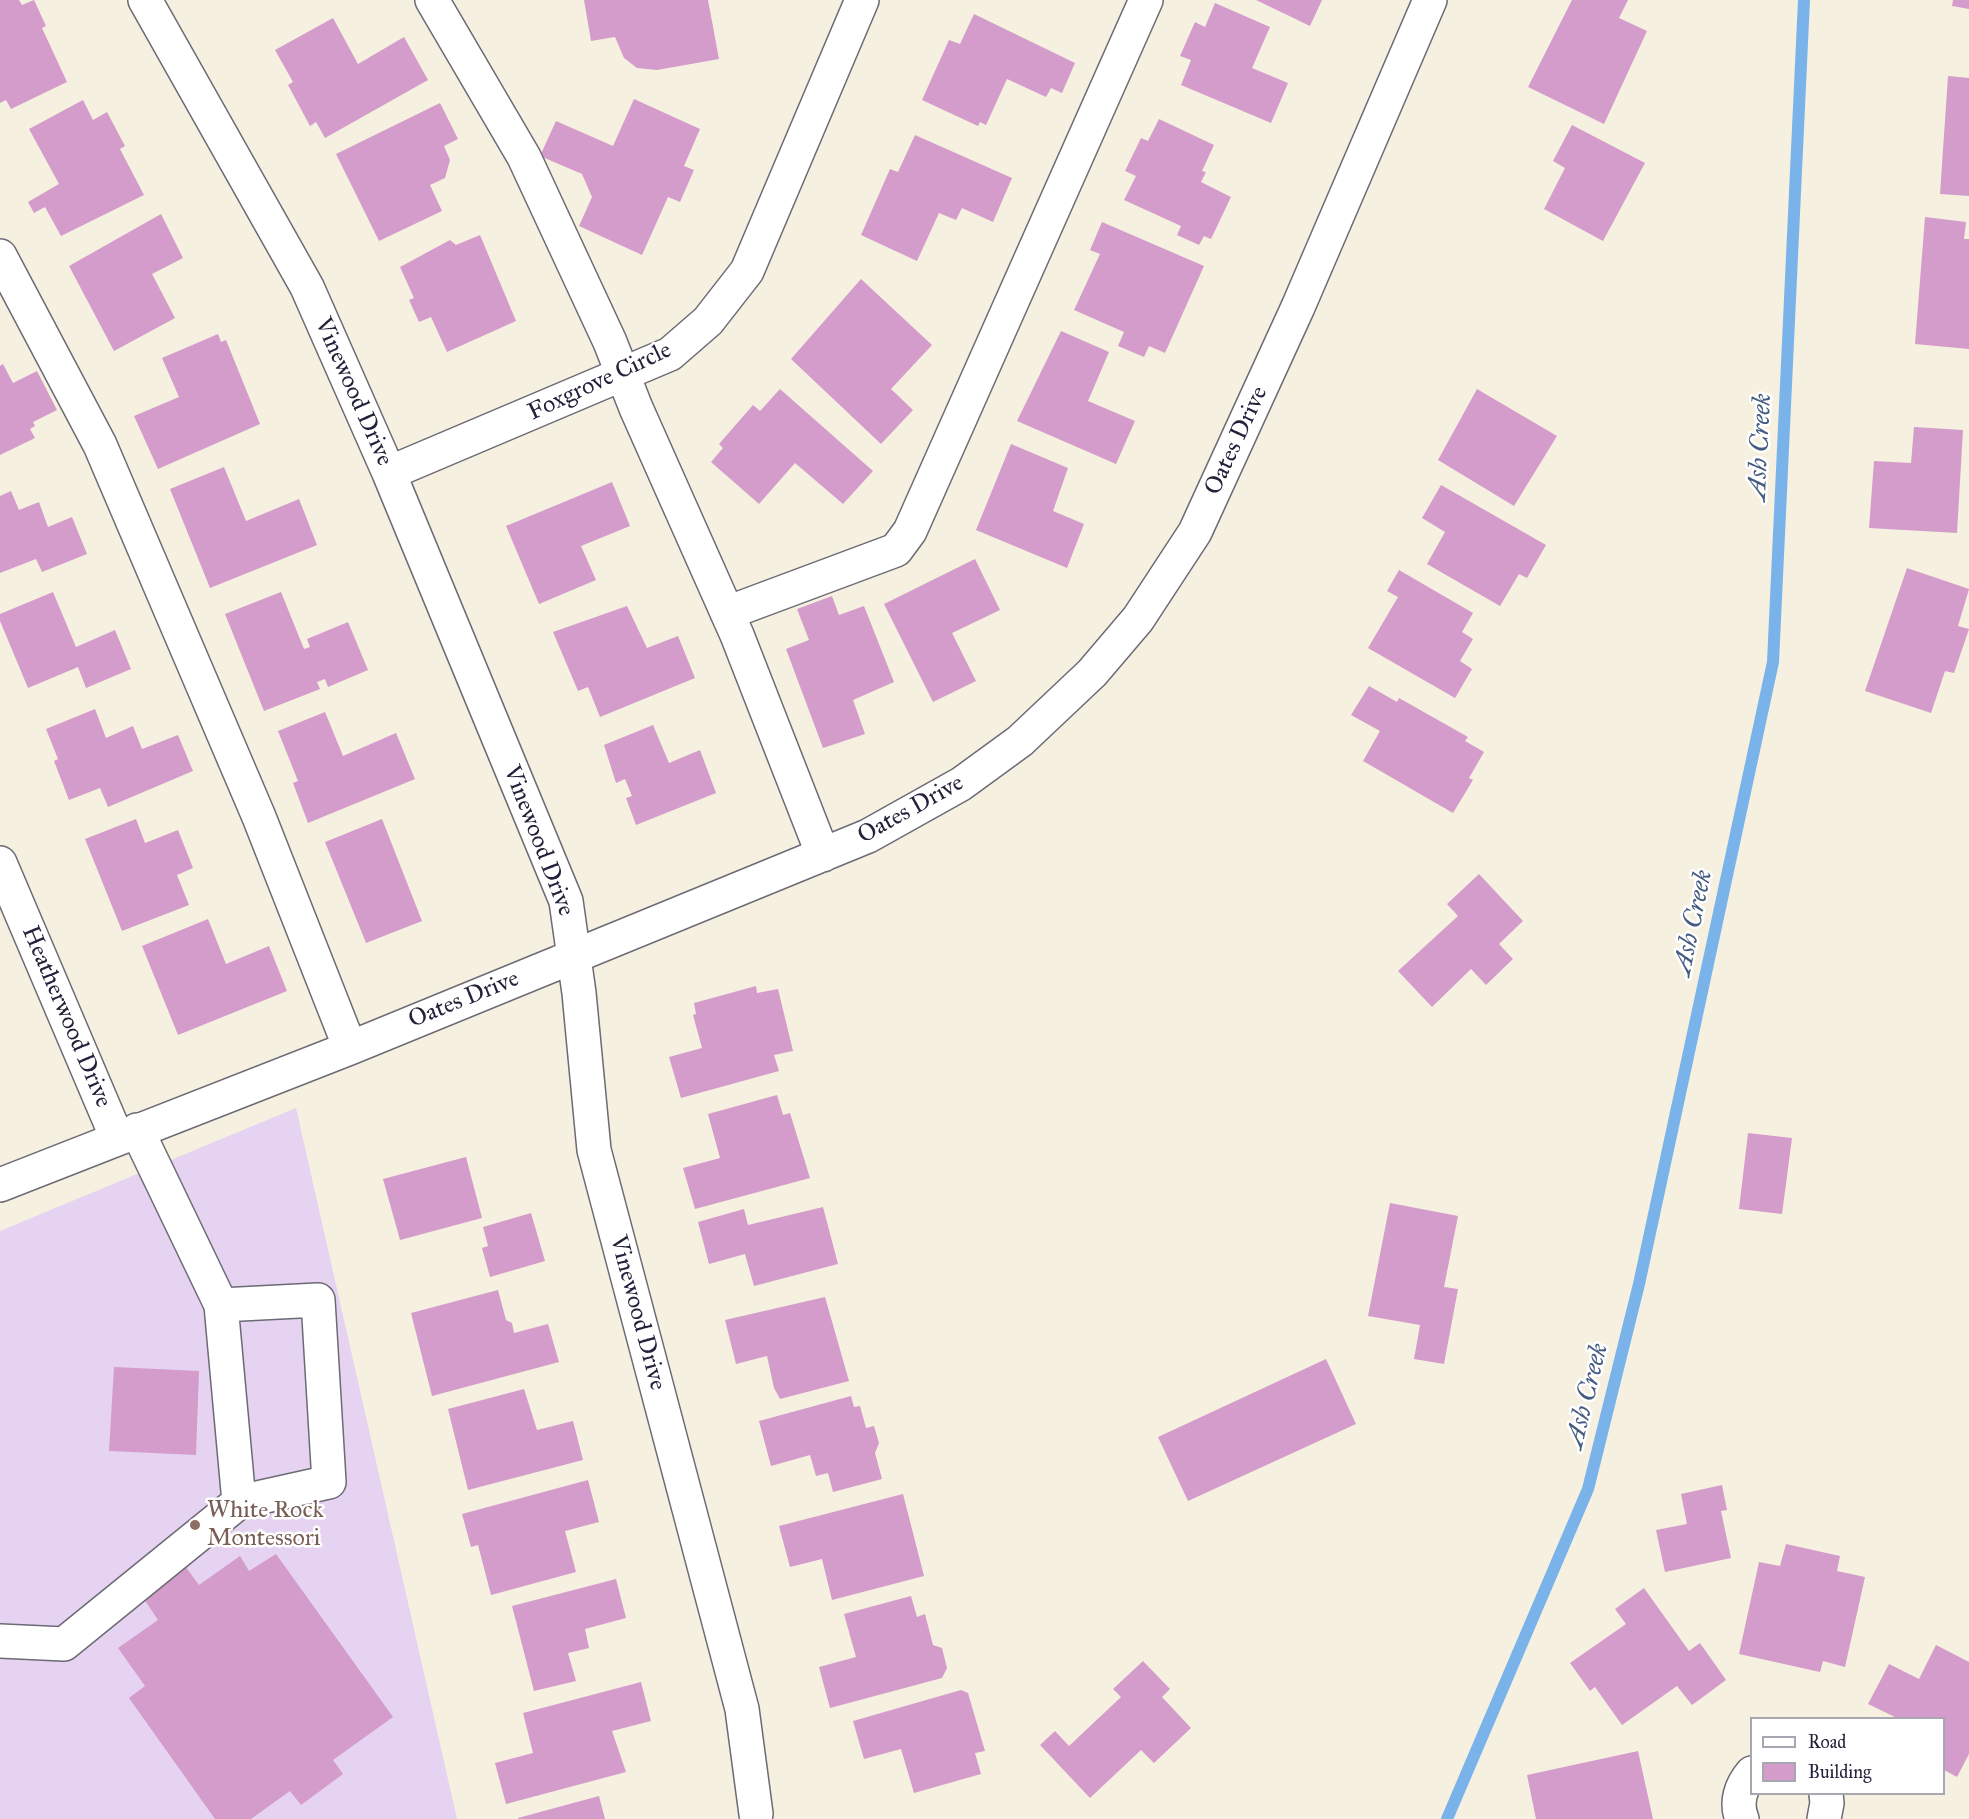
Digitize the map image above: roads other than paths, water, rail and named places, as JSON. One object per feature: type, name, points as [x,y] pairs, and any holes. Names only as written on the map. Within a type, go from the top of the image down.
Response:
[{"type":"street","name":"Vinewood Drive","points":[[145,0],[307,287],[388,473],[566,901],[575,955],[594,1150],[742,1709],[756,1814]]},
{"type":"street","points":[[432,0],[524,157],[727,613],[823,855]]},
{"type":"street","name":"Foxgrove Circle","points":[[388,473],[670,354],[701,328],[747,271],[862,0]]},
{"type":"street","points":[[727,613],[896,550],[910,531],[1146,0]]},
{"type":"street","name":"Oates Drive","points":[[0,1185],[350,1048],[868,836],[961,783],[1020,741],[1092,673],[1138,619],[1195,532],[1303,296],[1430,0]]},
{"type":"street","points":[[0,256],[100,445],[259,817],[350,1048]]},
{"type":"street","name":"Heatherwood Drive","points":[[0,863],[127,1134],[221,1305]]},
{"type":"street","points":[[0,1641],[64,1644],[239,1502],[329,1482],[318,1300],[221,1305],[239,1502]]},
{"type":"street","points":[[1742,1819],[1738,1799],[1742,1785],[1750,1775]]},
{"type":"waterway","name":"Ash Creek","points":[[1447,1819],[1588,1489],[1639,1284],[1773,662],[1804,0]]},
{"type":"place","name":"White Rock Montessori","points":[[195,1525]]}]
